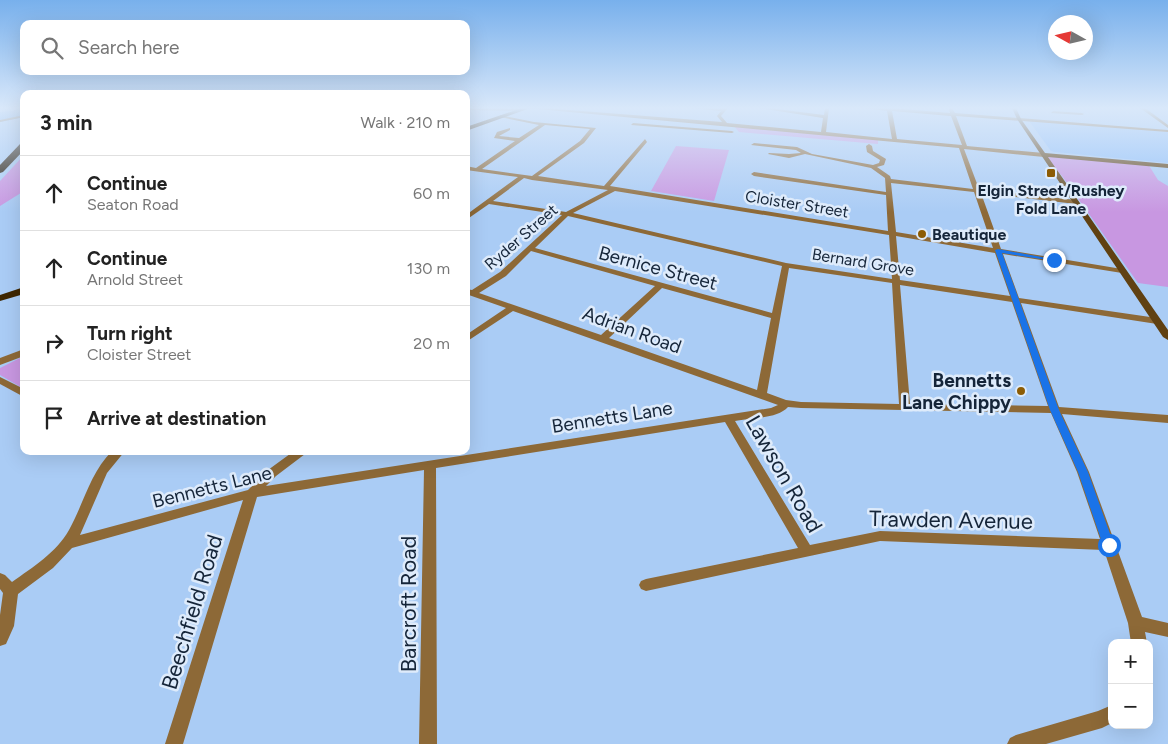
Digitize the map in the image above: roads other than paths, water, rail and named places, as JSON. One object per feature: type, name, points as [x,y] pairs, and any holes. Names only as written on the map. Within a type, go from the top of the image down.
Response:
[{"type":"highway","points":[[0,159],[16,143]]},
{"type":"highway","points":[[0,170],[20,149]]},
{"type":"main road","points":[[0,298],[20,291]]},
{"type":"street","points":[[476,170],[516,143]]},
{"type":"street","points":[[532,178],[581,143]]},
{"type":"street","points":[[604,188],[643,143]]},
{"type":"street","points":[[921,143],[1168,166]]},
{"type":"street","points":[[962,143],[977,191],[1055,410],[1083,472],[1109,545],[1136,623],[1138,639]]},
{"type":"street","points":[[1035,143],[1168,337]]},
{"type":"street","points":[[754,145],[800,148],[806,153]]},
{"type":"street","points":[[869,146],[870,152],[883,159],[882,164],[873,166]]},
{"type":"street","points":[[771,154],[789,156],[806,153],[873,166],[885,174],[889,181],[905,406]]},
{"type":"street","name":"Cloister Street","points":[[470,169],[614,189],[1122,271]]},
{"type":"street","points":[[754,174],[769,173],[889,194]]},
{"type":"street","points":[[470,215],[523,176]]},
{"type":"street","points":[[889,181],[1076,202]]},
{"type":"street","name":"Ryder Street","points":[[470,291],[503,274],[567,214],[614,189]]},
{"type":"street","name":"Bernard Grove","points":[[488,202],[567,214],[786,265],[1157,321]]},
{"type":"street","name":"Bernice Street","points":[[531,249],[776,317]]},
{"type":"street","points":[[761,395],[786,265]]},
{"type":"street","points":[[603,338],[661,285]]},
{"type":"street","name":"Adrian Road","points":[[470,292],[785,403]]},
{"type":"street","points":[[470,336],[513,307]]},
{"type":"street","points":[[0,362],[20,354]]},
{"type":"street","points":[[0,380],[20,392]]},
{"type":"street","name":"Bennetts Lane","points":[[68,544],[252,493],[728,418],[773,410],[782,407],[785,403],[802,405],[1055,410],[1168,419]]},
{"type":"street","name":"Lawson Road","points":[[728,418],[806,550]]},
{"type":"street","points":[[0,640],[6,626],[11,591],[47,564],[68,544],[100,477],[116,455]]},
{"type":"street","points":[[252,493],[263,480],[297,455]]},
{"type":"street","name":"Barcroft Road","points":[[428,744],[430,464]]},
{"type":"street","name":"Beechfield Road","points":[[174,744],[252,493]]},
{"type":"street","name":"Trawden Avenue","points":[[646,585],[880,536],[1109,545]]},
{"type":"street","points":[[0,579],[11,591]]},
{"type":"street","points":[[1136,623],[1168,630]]},
{"type":"street","points":[[1016,744],[1084,725],[1108,715]]},
{"type":"place","name":"Elgin Street/Rushey Fold Lane","points":[[1051,173]]},
{"type":"place","name":"Beautique","points":[[922,234]]},
{"type":"place","name":"Bennetts Lane Chippy","points":[[1021,391]]}]
